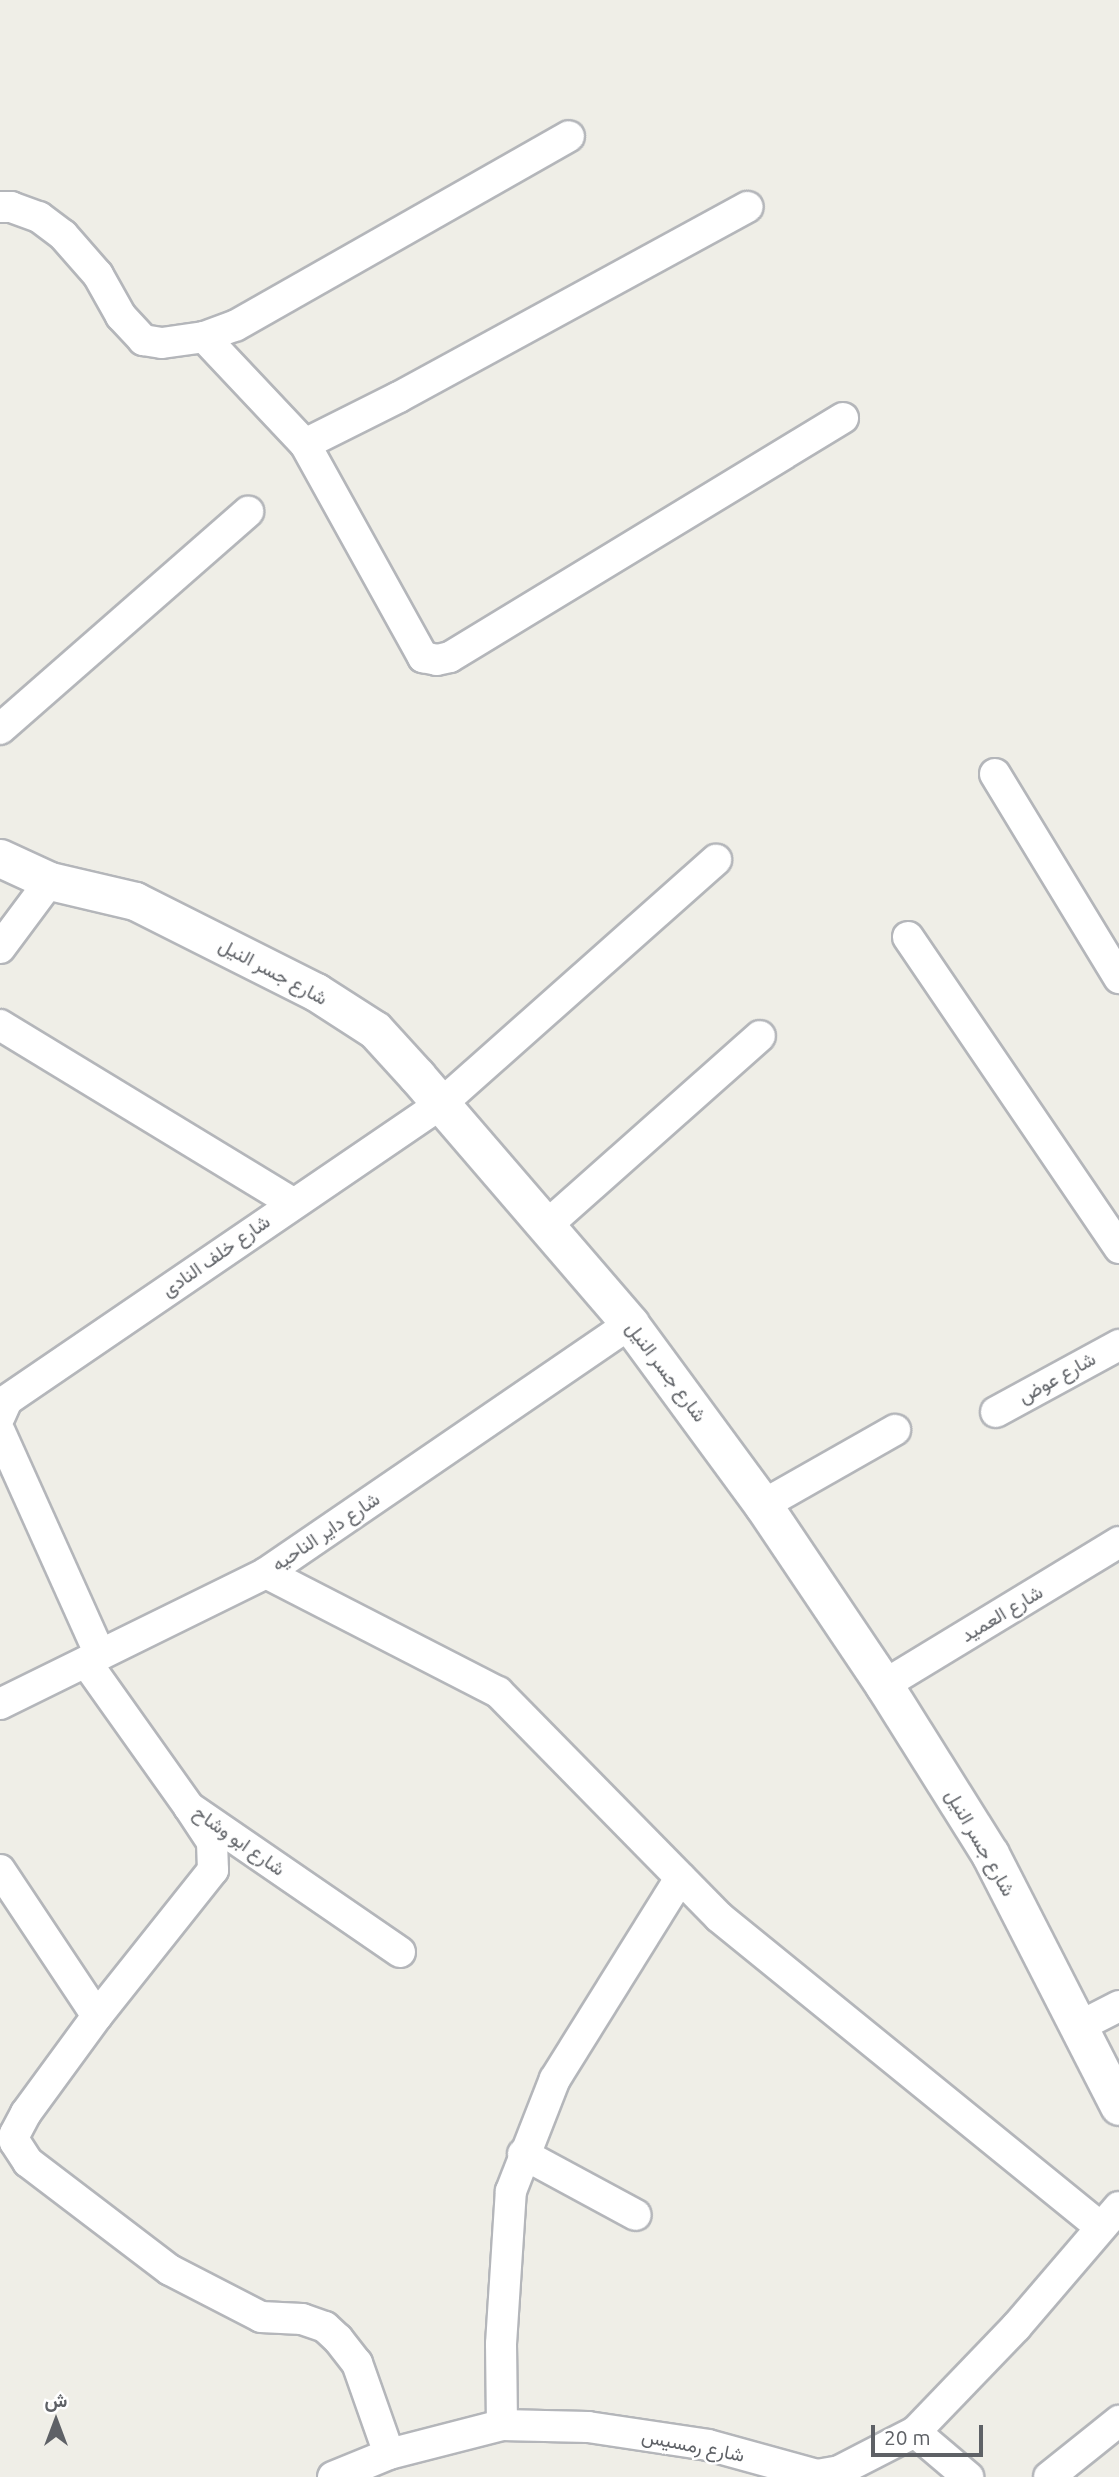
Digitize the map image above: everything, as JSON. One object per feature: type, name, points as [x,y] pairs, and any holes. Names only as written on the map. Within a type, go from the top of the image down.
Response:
[{"type":"street","points":[[0,207],[11,207],[39,217],[63,235],[99,275],[121,316],[143,340],[162,344],[204,337],[235,326],[569,136]]},
{"type":"street","points":[[305,444],[399,397],[748,207]]},
{"type":"street","points":[[204,337],[305,444],[424,657],[437,660],[450,657],[843,418]]},
{"type":"street","points":[[0,729],[248,512]]},
{"type":"street","points":[[995,774],[1119,978]]},
{"type":"street","name":"شارع جسر النيل","points":[[0,858],[50,881],[135,901],[316,992],[375,1030],[630,1324],[763,1505],[884,1685],[990,1854],[1119,2106]]},
{"type":"street","name":"شارع خلف النادى","points":[[0,1416],[6,1400],[441,1104],[716,860]]},
{"type":"street","points":[[0,947],[50,881]]},
{"type":"street","points":[[908,937],[1119,1248]]},
{"type":"street","points":[[0,1025],[293,1203]]},
{"type":"street","points":[[546,1226],[760,1036]]},
{"type":"street","name":"شارع داير الناحيه","points":[[0,1704],[266,1573],[630,1324]]},
{"type":"street","name":"شارع عوض","points":[[996,1412],[1119,1345]]},
{"type":"street","points":[[763,1505],[895,1430]]},
{"type":"street","points":[[0,1432],[93,1659]]},
{"type":"street","name":"شارع العميد","points":[[884,1685],[1119,1542]]},
{"type":"street","points":[[266,1573],[498,1692],[719,1917],[1110,2217]]},
{"type":"street","name":"شارع ابو وشاح","points":[[93,1659],[189,1807],[400,1952]]},
{"type":"street","points":[[189,1807],[212,1842],[213,1870],[97,2015],[26,2113],[15,2134],[19,2152],[170,2270],[261,2317],[302,2319],[325,2327],[357,2363],[389,2454]]},
{"type":"street","points":[[0,1870],[97,2015]]},
{"type":"street","points":[[502,2425],[504,2259],[511,2191],[523,2154],[555,2079],[680,1878]]},
{"type":"street","points":[[1078,2027],[1119,2006]]},
{"type":"street","points":[[523,2154],[636,2215]]},
{"type":"street","name":"شارع رمسيس","points":[[347,2473],[389,2454],[502,2425],[588,2427],[708,2445],[817,2475],[839,2474],[915,2432],[1016,2327],[1110,2217]]},
{"type":"street","points":[[1049,2477],[1119,2421]]},
{"type":"street","points":[[915,2432],[968,2477]]}]
